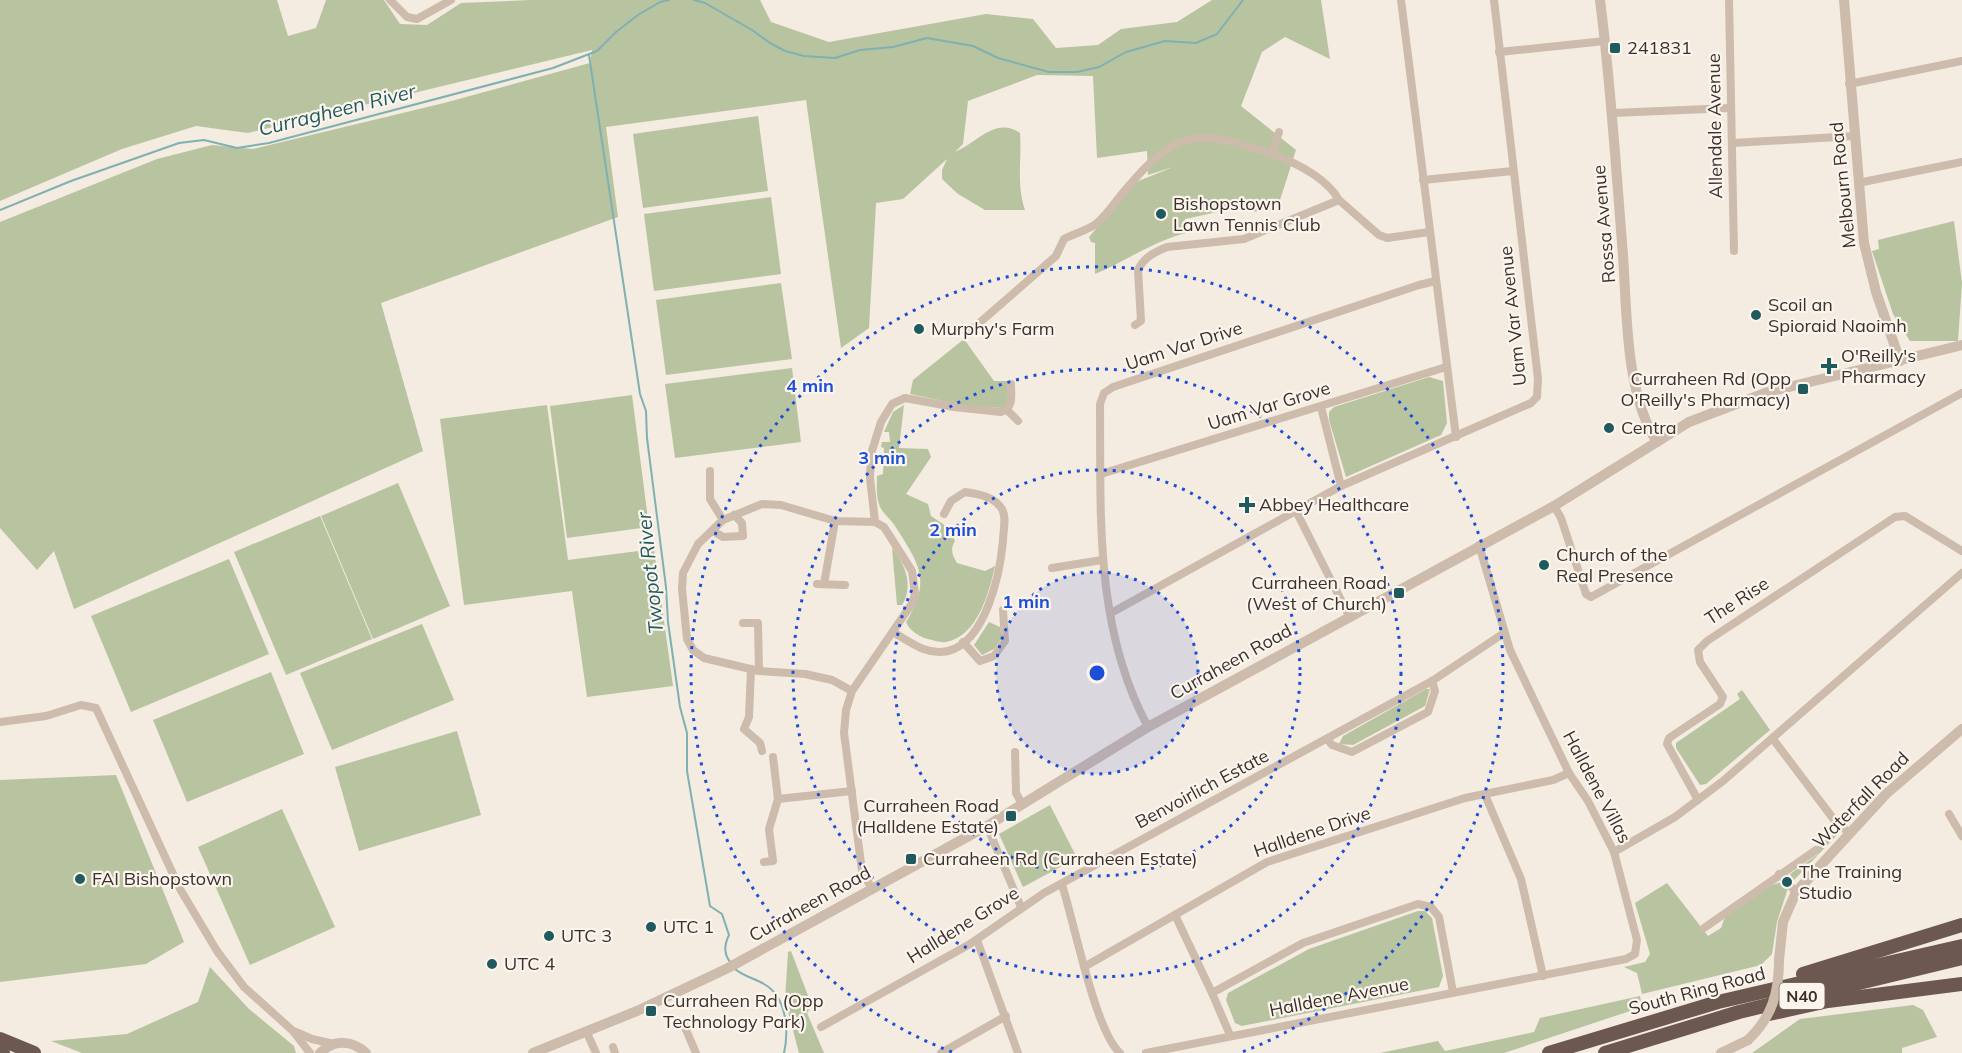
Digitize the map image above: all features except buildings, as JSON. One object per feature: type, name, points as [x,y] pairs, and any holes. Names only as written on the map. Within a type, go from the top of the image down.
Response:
[{"type":"highway","points":[[1719,1002],[1890,945],[1962,925]]},
{"type":"highway","name":"South Ring Road","points":[[1549,1053],[1719,1002],[1962,946]]},
{"type":"highway","name":"South Ring Road","points":[[1605,1053],[1750,1009],[1962,958]]},
{"type":"highway","points":[[1644,1042],[1828,1001],[1962,984]]},
{"type":"highway","points":[[0,1039],[34,1053]]},
{"type":"street","points":[[390,0],[407,17],[417,19],[451,0]]},
{"type":"street","points":[[1401,0],[1456,437]]},
{"type":"street","name":"Uam Var Avenue","points":[[1111,613],[1341,486],[1531,403],[1539,389],[1494,0]]},
{"type":"street","name":"Rossa Avenue","points":[[1600,0],[1613,112],[1618,215],[1634,375],[1645,423],[1657,442]]},
{"type":"street","name":"Allendale Avenue","points":[[1729,0],[1734,251]]},
{"type":"street","name":"Melbourn Road","points":[[1844,0],[1863,238],[1868,263],[1900,361]]},
{"type":"street","points":[[1499,52],[1605,41]]},
{"type":"street","points":[[1849,84],[1962,61]]},
{"type":"street","points":[[1613,112],[1731,108]]},
{"type":"street","points":[[1272,154],[1279,132]]},
{"type":"street","points":[[969,332],[1056,256],[1064,239],[1096,225],[1141,171],[1162,151],[1184,139],[1201,136],[1236,142],[1272,154],[1306,170],[1333,190],[1339,200],[1378,235],[1388,238],[1429,232]]},
{"type":"street","points":[[1732,143],[1854,136]]},
{"type":"street","points":[[1858,183],[1962,162]]},
{"type":"street","points":[[1423,180],[1513,171]]},
{"type":"street","points":[[1135,325],[1141,321],[1138,270],[1141,264],[1157,251],[1167,247],[1244,239],[1339,200]]},
{"type":"street","name":"Uam Var Drive","points":[[1148,727],[1117,646],[1102,560],[1100,405],[1104,393],[1113,387],[1436,281]]},
{"type":"street","name":"Curraheen Road","points":[[533,1053],[587,1033],[741,961],[987,826],[1148,727],[1554,506],[1700,417],[1768,392],[1962,345]]},
{"type":"street","name":"Uam Var Grove","points":[[1101,474],[1446,367]]},
{"type":"street","points":[[1007,410],[1011,402],[1011,384]]},
{"type":"street","points":[[1554,506],[1561,518],[1586,594],[1591,597],[1962,393]]},
{"type":"street","points":[[875,522],[870,478],[871,454],[881,422],[892,404],[905,398],[979,411],[1007,410],[1018,421]]},
{"type":"street","points":[[1322,407],[1341,486]]},
{"type":"street","points":[[710,471],[710,499],[723,520]]},
{"type":"street","points":[[893,632],[919,647],[934,652],[950,651],[963,642],[975,627],[997,585],[1004,519],[1002,509],[992,499],[965,492],[951,501],[944,514]]},
{"type":"street","points":[[852,691],[832,680],[805,674],[755,670],[704,658],[693,650],[687,639],[683,573],[698,544],[723,520],[762,504],[781,505],[835,521],[875,522],[884,527],[903,554],[914,581],[913,602],[852,691],[846,710],[844,733],[862,871],[872,889]]},
{"type":"street","points":[[1296,511],[1349,616]]},
{"type":"street","points":[[713,531],[723,537],[743,536],[742,523],[734,515]]},
{"type":"street","name":"The Rise","points":[[1698,800],[1667,744],[1669,738],[1720,704],[1723,697],[1700,662],[1698,650],[1702,645],[1895,517],[1905,516],[1962,551]]},
{"type":"street","points":[[835,521],[820,584],[845,585]]},
{"type":"street","name":"Halldene Villas","points":[[1479,545],[1504,633],[1569,773],[1588,801],[1614,852],[1638,946],[1635,954],[1626,959]]},
{"type":"street","points":[[1052,568],[1102,560]]},
{"type":"street","points":[[1614,852],[1670,821],[1698,800],[1773,739],[1962,573]]},
{"type":"street","points":[[963,642],[980,661],[994,656],[1005,641],[1003,610]]},
{"type":"street","points":[[743,623],[758,623],[755,670],[744,729],[760,743],[762,751]]},
{"type":"street","name":"Benvoirlich Estate","points":[[1091,868],[1432,681],[1504,633]]},
{"type":"street","points":[[1328,740],[1332,745],[1352,752],[1428,712],[1435,691],[1432,681]]},
{"type":"street","points":[[0,722],[46,716],[81,705],[96,708],[180,890],[212,942],[244,987],[293,1031],[310,1053]]},
{"type":"street","name":"Waterfall Road","points":[[1721,1053],[1748,1040],[1762,1025],[1772,1008],[1778,984],[1780,932],[1786,912],[1796,892],[1848,832],[1886,794],[1962,729]]},
{"type":"street","points":[[1773,739],[1835,821],[1848,832]]},
{"type":"street","points":[[1016,752],[1016,793],[1022,804]]},
{"type":"street","points":[[764,862],[773,861],[769,829],[778,799],[773,757]]},
{"type":"street","name":"Halldene Drive","points":[[1084,967],[1267,862],[1465,798],[1569,773]]},
{"type":"street","points":[[778,799],[852,790]]},
{"type":"street","points":[[1485,795],[1521,879],[1543,976]]},
{"type":"street","points":[[1950,814],[1962,836]]},
{"type":"street","points":[[987,826],[1021,907]]},
{"type":"street","points":[[1704,928],[1816,850]]},
{"type":"street","name":"Halldene Grove","points":[[821,1027],[977,940],[1021,907],[1091,868]]},
{"type":"street","points":[[1779,874],[1796,892]]},
{"type":"street","points":[[1062,885],[1084,967],[1112,1046],[1120,1053]]},
{"type":"street","points":[[1212,993],[1303,943],[1418,904],[1431,907],[1439,917],[1453,992]]},
{"type":"street","points":[[1175,915],[1230,1035]]},
{"type":"street","points":[[977,940],[1018,1053]]},
{"type":"street","name":"Halldene Avenue","points":[[1146,1053],[1626,959]]},
{"type":"street","points":[[941,1053],[1006,1016]]},
{"type":"street","points":[[684,1024],[696,1053]]},
{"type":"street","points":[[293,1031],[312,1039],[334,1044],[348,1042],[366,1053]]},
{"type":"street","points":[[587,1033],[596,1053]]},
{"type":"street","points":[[320,1053],[334,1044]]},
{"type":"green space","points":[[0,0],[277,0],[288,36],[316,28],[326,0],[384,0],[400,24],[427,25],[461,3],[531,0],[760,0],[771,22],[829,42],[986,14],[1033,19],[1056,48],[1098,45],[1121,29],[1177,22],[1212,0],[1321,0],[1330,59],[1285,37],[1262,52],[1241,106],[1296,150],[1280,200],[1255,212],[1249,205],[1185,219],[1186,233],[1163,241],[1095,274],[1095,243],[1091,242],[1089,237],[1136,182],[1173,167],[1148,175],[1147,151],[1097,158],[1093,76],[1037,75],[968,101],[963,144],[955,152],[994,129],[1011,129],[1020,133],[1020,181],[1025,210],[985,210],[958,194],[942,179],[942,170],[947,159],[903,199],[876,203],[869,328],[841,348],[806,100],[606,127],[618,217],[381,303],[423,451],[74,609],[54,551],[37,570],[0,528],[0,222],[157,159],[212,145],[253,149],[444,103],[590,63],[592,50],[248,133],[196,126],[122,149],[0,201]]},
{"type":"green space","points":[[758,116],[768,191],[643,208],[633,134]]},
{"type":"green space","points":[[771,197],[781,274],[654,291],[644,214]]},
{"type":"green space","points":[[1954,221],[1962,283],[1958,341],[1910,341],[1893,314],[1872,251],[1879,249],[1878,240]]},
{"type":"green space","points":[[781,283],[792,359],[666,375],[656,300]]},
{"type":"green space","points":[[964,339],[994,381],[1007,381],[1009,401],[1003,408],[962,405],[910,394],[913,380]]},
{"type":"green space","points":[[792,368],[801,442],[675,458],[665,384]]},
{"type":"green space","points":[[1429,377],[1443,381],[1447,423],[1441,435],[1346,477],[1329,420],[1329,412],[1334,407]]},
{"type":"green space","points":[[632,395],[649,527],[567,538],[550,406]]},
{"type":"green space","points":[[547,405],[568,560],[654,549],[673,686],[587,697],[572,591],[464,605],[440,419]]},
{"type":"green space","points":[[904,405],[899,448],[928,449],[931,457],[906,494],[928,504],[931,516],[949,528],[955,541],[952,552],[957,563],[985,571],[995,566],[985,600],[974,622],[957,638],[946,642],[921,637],[907,625],[906,622],[919,595],[919,572],[910,551],[882,510],[877,497],[877,476],[883,474],[884,448],[881,447],[882,442],[890,442],[889,432],[884,432],[893,412]]},
{"type":"green space","points":[[398,483],[450,606],[373,639],[321,516]]},
{"type":"green space","points":[[320,516],[372,639],[286,675],[234,552]]},
{"type":"green space","points":[[892,548],[901,561],[908,583],[906,598],[902,605],[897,605]]},
{"type":"green space","points":[[229,559],[269,654],[131,712],[91,616]]},
{"type":"green space","points":[[989,622],[1000,627],[1002,638],[994,649],[982,655],[974,645]]},
{"type":"green space","points":[[422,624],[454,700],[332,750],[300,673]]},
{"type":"green space","points":[[271,672],[304,754],[187,802],[153,720]]},
{"type":"green space","points":[[1426,689],[1430,689],[1425,706],[1353,745],[1339,744],[1343,736]]},
{"type":"green space","points":[[1742,690],[1770,730],[1706,784],[1700,785],[1676,748],[1676,743],[1740,699],[1737,694]]},
{"type":"green space","points":[[457,731],[481,815],[359,851],[335,767]]},
{"type":"green space","name":"FAI Bishopstown","points":[[116,775],[184,942],[146,964],[0,982],[0,780]]},
{"type":"green space","points":[[1050,805],[1077,858],[1023,887],[999,834]]},
{"type":"green space","points":[[282,809],[335,927],[250,965],[198,847]]},
{"type":"green space","points":[[1831,829],[1837,835],[1794,880],[1790,874],[1818,854],[1818,845]]},
{"type":"green space","points":[[1782,882],[1788,888],[1777,922],[1772,954],[1761,965],[1642,994],[1637,973],[1624,967],[1645,962],[1650,954],[1635,903],[1667,883],[1708,936],[1721,928],[1725,917],[1772,885]]},
{"type":"green space","points":[[1418,911],[1425,911],[1432,918],[1443,976],[1439,987],[1242,1026],[1235,1023],[1226,1000],[1228,993],[1309,949]]},
{"type":"green space","points":[[791,951],[812,1006],[807,1013],[824,1053],[799,1053],[785,1000],[788,952]]},
{"type":"green space","points":[[210,967],[249,1009],[294,1046],[296,1053],[82,1053],[51,1041],[127,1034],[198,1002]]},
{"type":"green space","points":[[1640,996],[1642,1007],[1504,1053],[1380,1053],[1438,1041],[1445,1051],[1534,1032],[1540,1018]]},
{"type":"green space","points":[[1913,1005],[1923,1010],[1937,1037],[1902,1048],[1902,1053],[1752,1053],[1800,1019]]},
{"type":"waterway","name":"Curragheen River","points":[[0,210],[71,181],[179,143],[204,140],[237,148],[269,143],[553,68],[597,51],[638,15],[660,2],[669,0]]},
{"type":"waterway","name":"Curragheen River","points":[[694,0],[705,3],[785,51],[804,56],[835,58],[860,50],[893,47],[927,38],[973,46],[998,58],[1049,72],[1077,72],[1099,67],[1126,52],[1165,41],[1196,43],[1217,34],[1243,0]]},
{"type":"waterway","name":"Twopot River","points":[[589,55],[640,394],[646,411],[647,438],[666,587],[668,622],[680,707],[687,733],[687,771],[710,906],[722,914],[729,935],[725,946],[726,953],[731,963]]},
{"type":"waterway","name":"Twopot River","points":[[734,968],[764,984],[778,997],[786,1025],[784,1053]]},
{"type":"place","name":"241831","points":[[1615,48]]},
{"type":"place","name":"Bishopstown Lawn Tennis Club","points":[[1161,214]]},
{"type":"place","name":"Scoil an Spioraid Naoimh","points":[[1756,315]]},
{"type":"place","name":"Murphy's Farm","points":[[919,329]]},
{"type":"place","name":"O'Reilly's Pharmacy","points":[[1829,366]]},
{"type":"place","name":"Curraheen Rd (Opp O'Reilly's Pharmacy)","points":[[1803,389]]},
{"type":"place","name":"Centra","points":[[1609,428]]},
{"type":"place","name":"Abbey Healthcare","points":[[1247,505]]},
{"type":"place","name":"Church of the Real Presence","points":[[1544,565]]},
{"type":"place","name":"Curraheen Road (West of Church)","points":[[1399,593]]},
{"type":"place","name":"Curraheen Road (Halldene Estate)","points":[[1011,816]]},
{"type":"place","name":"Curraheen Rd (Curraheen Estate)","points":[[911,859]]},
{"type":"place","name":"FAI Bishopstown","points":[[80,879]]},
{"type":"place","name":"The Training Studio","points":[[1787,882]]},
{"type":"place","name":"UTC 1","points":[[651,927]]},
{"type":"place","name":"UTC 3","points":[[549,936]]},
{"type":"place","name":"UTC 4","points":[[492,964]]},
{"type":"place","name":"Curraheen Rd (Opp Technology Park)","points":[[651,1011]]}]
